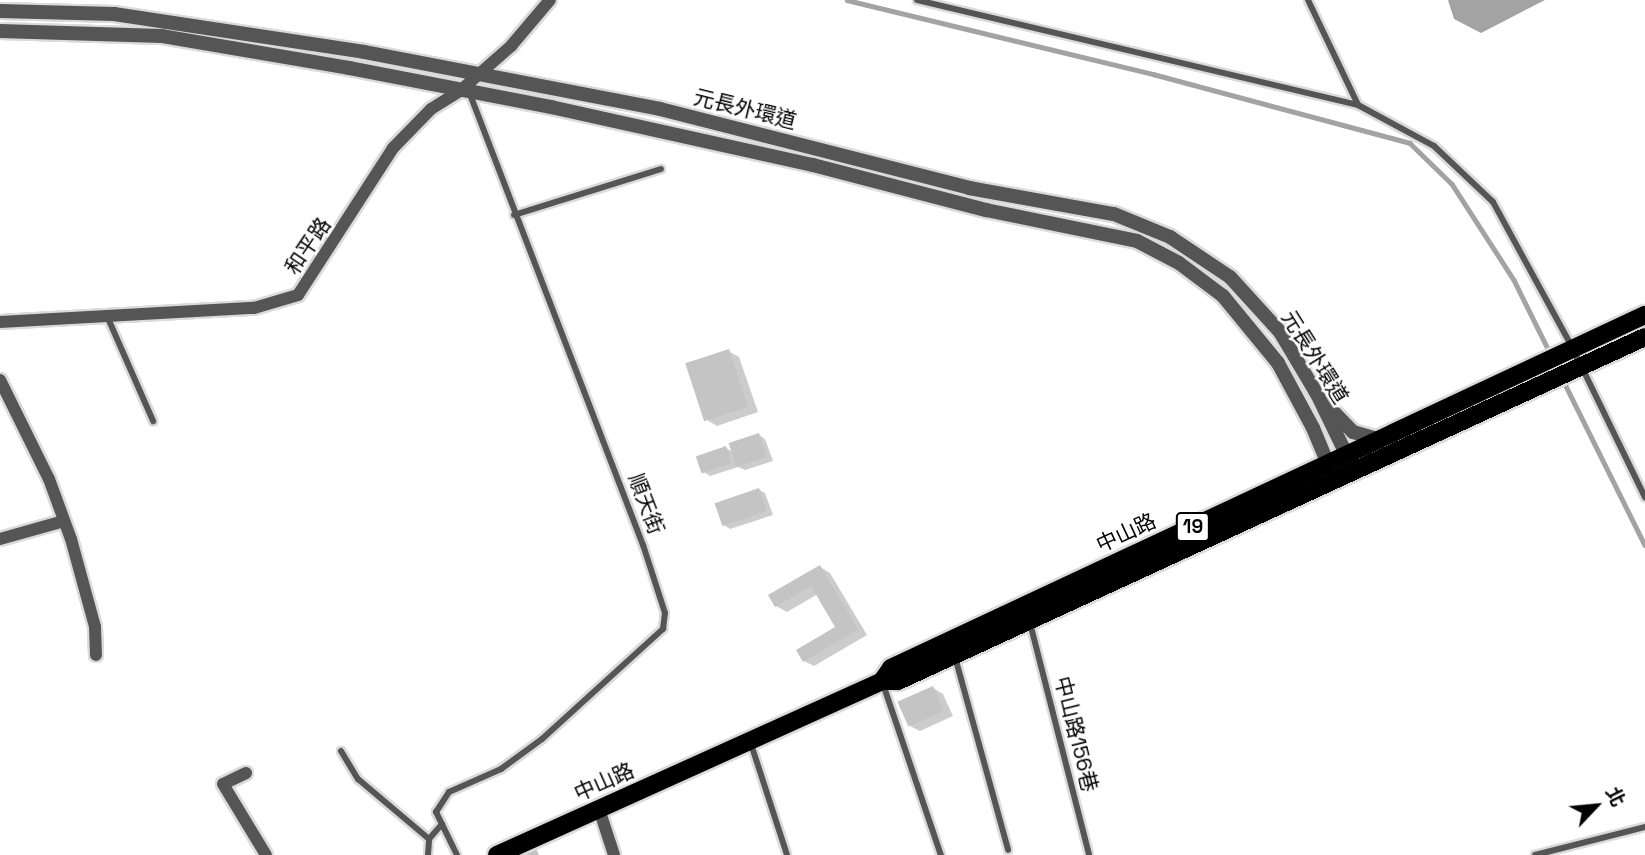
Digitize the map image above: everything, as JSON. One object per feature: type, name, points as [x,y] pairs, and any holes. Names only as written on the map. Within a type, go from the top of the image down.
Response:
[{"type":"main road","name":"19","points":[[1573,349],[1645,315]]},
{"type":"main road","name":"19","points":[[1582,366],[1645,337]]},
{"type":"main road","name":"中山路","points":[[882,681],[891,668],[1573,349]]},
{"type":"main road","name":"中山路","points":[[502,854],[882,681],[898,681],[1356,473],[1582,366]]},
{"type":"street","name":"和平路","points":[[0,322],[106,314],[254,308],[298,295],[393,148],[431,109],[465,91],[477,74],[511,46],[550,0]]},
{"type":"street","name":"元長外環道","points":[[0,11],[114,14],[364,52],[660,109],[969,188],[1114,214],[1170,237],[1230,277],[1280,332],[1317,394],[1356,473]]},
{"type":"street","name":"元長外環道","points":[[0,31],[162,36],[465,91],[577,112],[813,165],[973,207],[1137,241],[1179,263],[1223,296],[1278,363],[1313,428],[1335,482]]},
{"type":"street","points":[[0,380],[49,480],[64,521],[95,627],[96,655]]},
{"type":"street","points":[[1317,394],[1353,432],[1381,440]]},
{"type":"street","points":[[0,539],[64,521]]},
{"type":"street","points":[[246,773],[223,784],[266,855]]},
{"type":"street","points":[[599,809],[614,855]]},
{"type":"lane","points":[[917,0],[1358,105],[1433,146],[1493,202],[1582,366],[1645,496]]},
{"type":"lane","points":[[1308,0],[1358,105]]},
{"type":"lane","name":"順天街","points":[[442,824],[436,812],[449,792],[501,769],[542,739],[663,629],[665,613],[643,545],[465,91]]},
{"type":"lane","points":[[514,215],[661,169]]},
{"type":"lane","points":[[106,314],[153,421]]},
{"type":"lane","name":"中山路156巷","points":[[1030,621],[1088,855]]},
{"type":"lane","points":[[954,655],[1008,850]]},
{"type":"lane","points":[[882,681],[941,855]]},
{"type":"lane","points":[[750,741],[787,855]]},
{"type":"lane","points":[[341,751],[358,779],[429,839]]},
{"type":"lane","points":[[428,855],[429,839],[442,824],[457,855]]},
{"type":"lane","points":[[1535,855],[1645,827]]},
{"type":"shaded area","points":[[1448,0],[1545,0],[1481,33],[1454,19]]},
{"type":"building","points":[[729,349],[748,407],[704,421],[685,363]]},
{"type":"building","points":[[759,433],[767,457],[736,467],[729,443]]},
{"type":"building","points":[[726,446],[732,463],[702,473],[696,456]]},
{"type":"building","points":[[759,488],[767,511],[722,526],[715,503]]},
{"type":"building","points":[[820,565],[858,629],[803,662],[796,650],[835,627],[811,586],[775,607],[768,595]]},
{"type":"building","points":[[933,686],[944,711],[908,727],[897,702]]},
{"type":"building","points":[[536,848],[539,855],[519,855]]},
{"type":"waterway","points":[[847,0],[1153,74],[1410,143],[1452,184],[1514,280],[1550,353]]},
{"type":"waterway","points":[[1563,380],[1645,545]]}]
